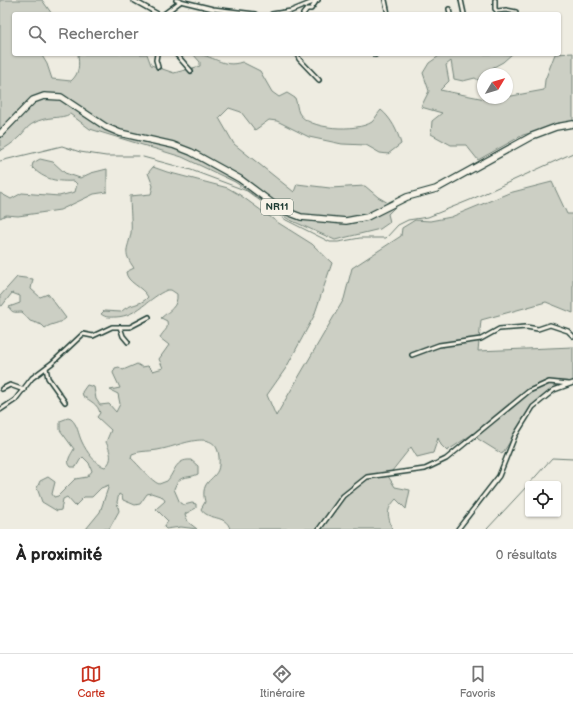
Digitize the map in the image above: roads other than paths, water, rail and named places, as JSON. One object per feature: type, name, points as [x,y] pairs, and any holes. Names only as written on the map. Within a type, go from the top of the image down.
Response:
[{"type":"highway","name":"NR11","points":[[0,134],[33,100],[44,96],[61,97],[106,127],[120,133],[173,145],[191,152],[240,179],[280,209],[301,217],[346,221],[367,217],[407,197],[436,189],[532,136],[556,127],[573,124]]},
{"type":"street","points":[[134,0],[155,12]]},
{"type":"street","points":[[176,0],[213,9],[238,12]]},
{"type":"street","points":[[284,12],[317,0]]},
{"type":"street","points":[[304,12],[308,9],[311,9],[317,0]]},
{"type":"street","points":[[385,0],[388,12]]},
{"type":"street","points":[[461,0],[464,12]]},
{"type":"street","points":[[495,0],[495,9],[497,11],[506,10],[516,12]]},
{"type":"street","points":[[167,12],[180,2]]},
{"type":"street","points":[[157,56],[158,67]]},
{"type":"street","points":[[178,56],[191,71]]},
{"type":"street","points":[[298,56],[319,80]]},
{"type":"street","points":[[0,410],[15,400],[32,378],[46,368],[83,334],[93,336],[108,328],[134,326],[149,317]]},
{"type":"street","points":[[412,355],[439,345],[480,339],[499,329],[526,327],[538,329],[550,325],[568,331],[573,336]]},
{"type":"street","points":[[120,327],[123,336],[128,342]]},
{"type":"street","points":[[46,368],[48,378],[65,402]]},
{"type":"street","points":[[319,529],[343,496],[367,477],[425,469],[446,459],[529,390],[549,382],[571,384]]},
{"type":"street","points":[[458,529],[499,476],[515,436],[533,407],[554,390],[571,384]]},
{"type":"street","points":[[2,389],[10,385],[24,390]]},
{"type":"waterway","points":[[0,161],[62,146],[80,152],[106,156],[139,156]]},
{"type":"waterway","points":[[143,157],[191,170],[247,191],[286,220],[330,242],[338,242],[360,238],[386,238],[398,225],[408,220],[428,217],[470,200],[573,153]]},
{"type":"waterway","points":[[532,481],[552,458],[573,459]]},
{"type":"waterway","points":[[487,529],[525,488]]}]
